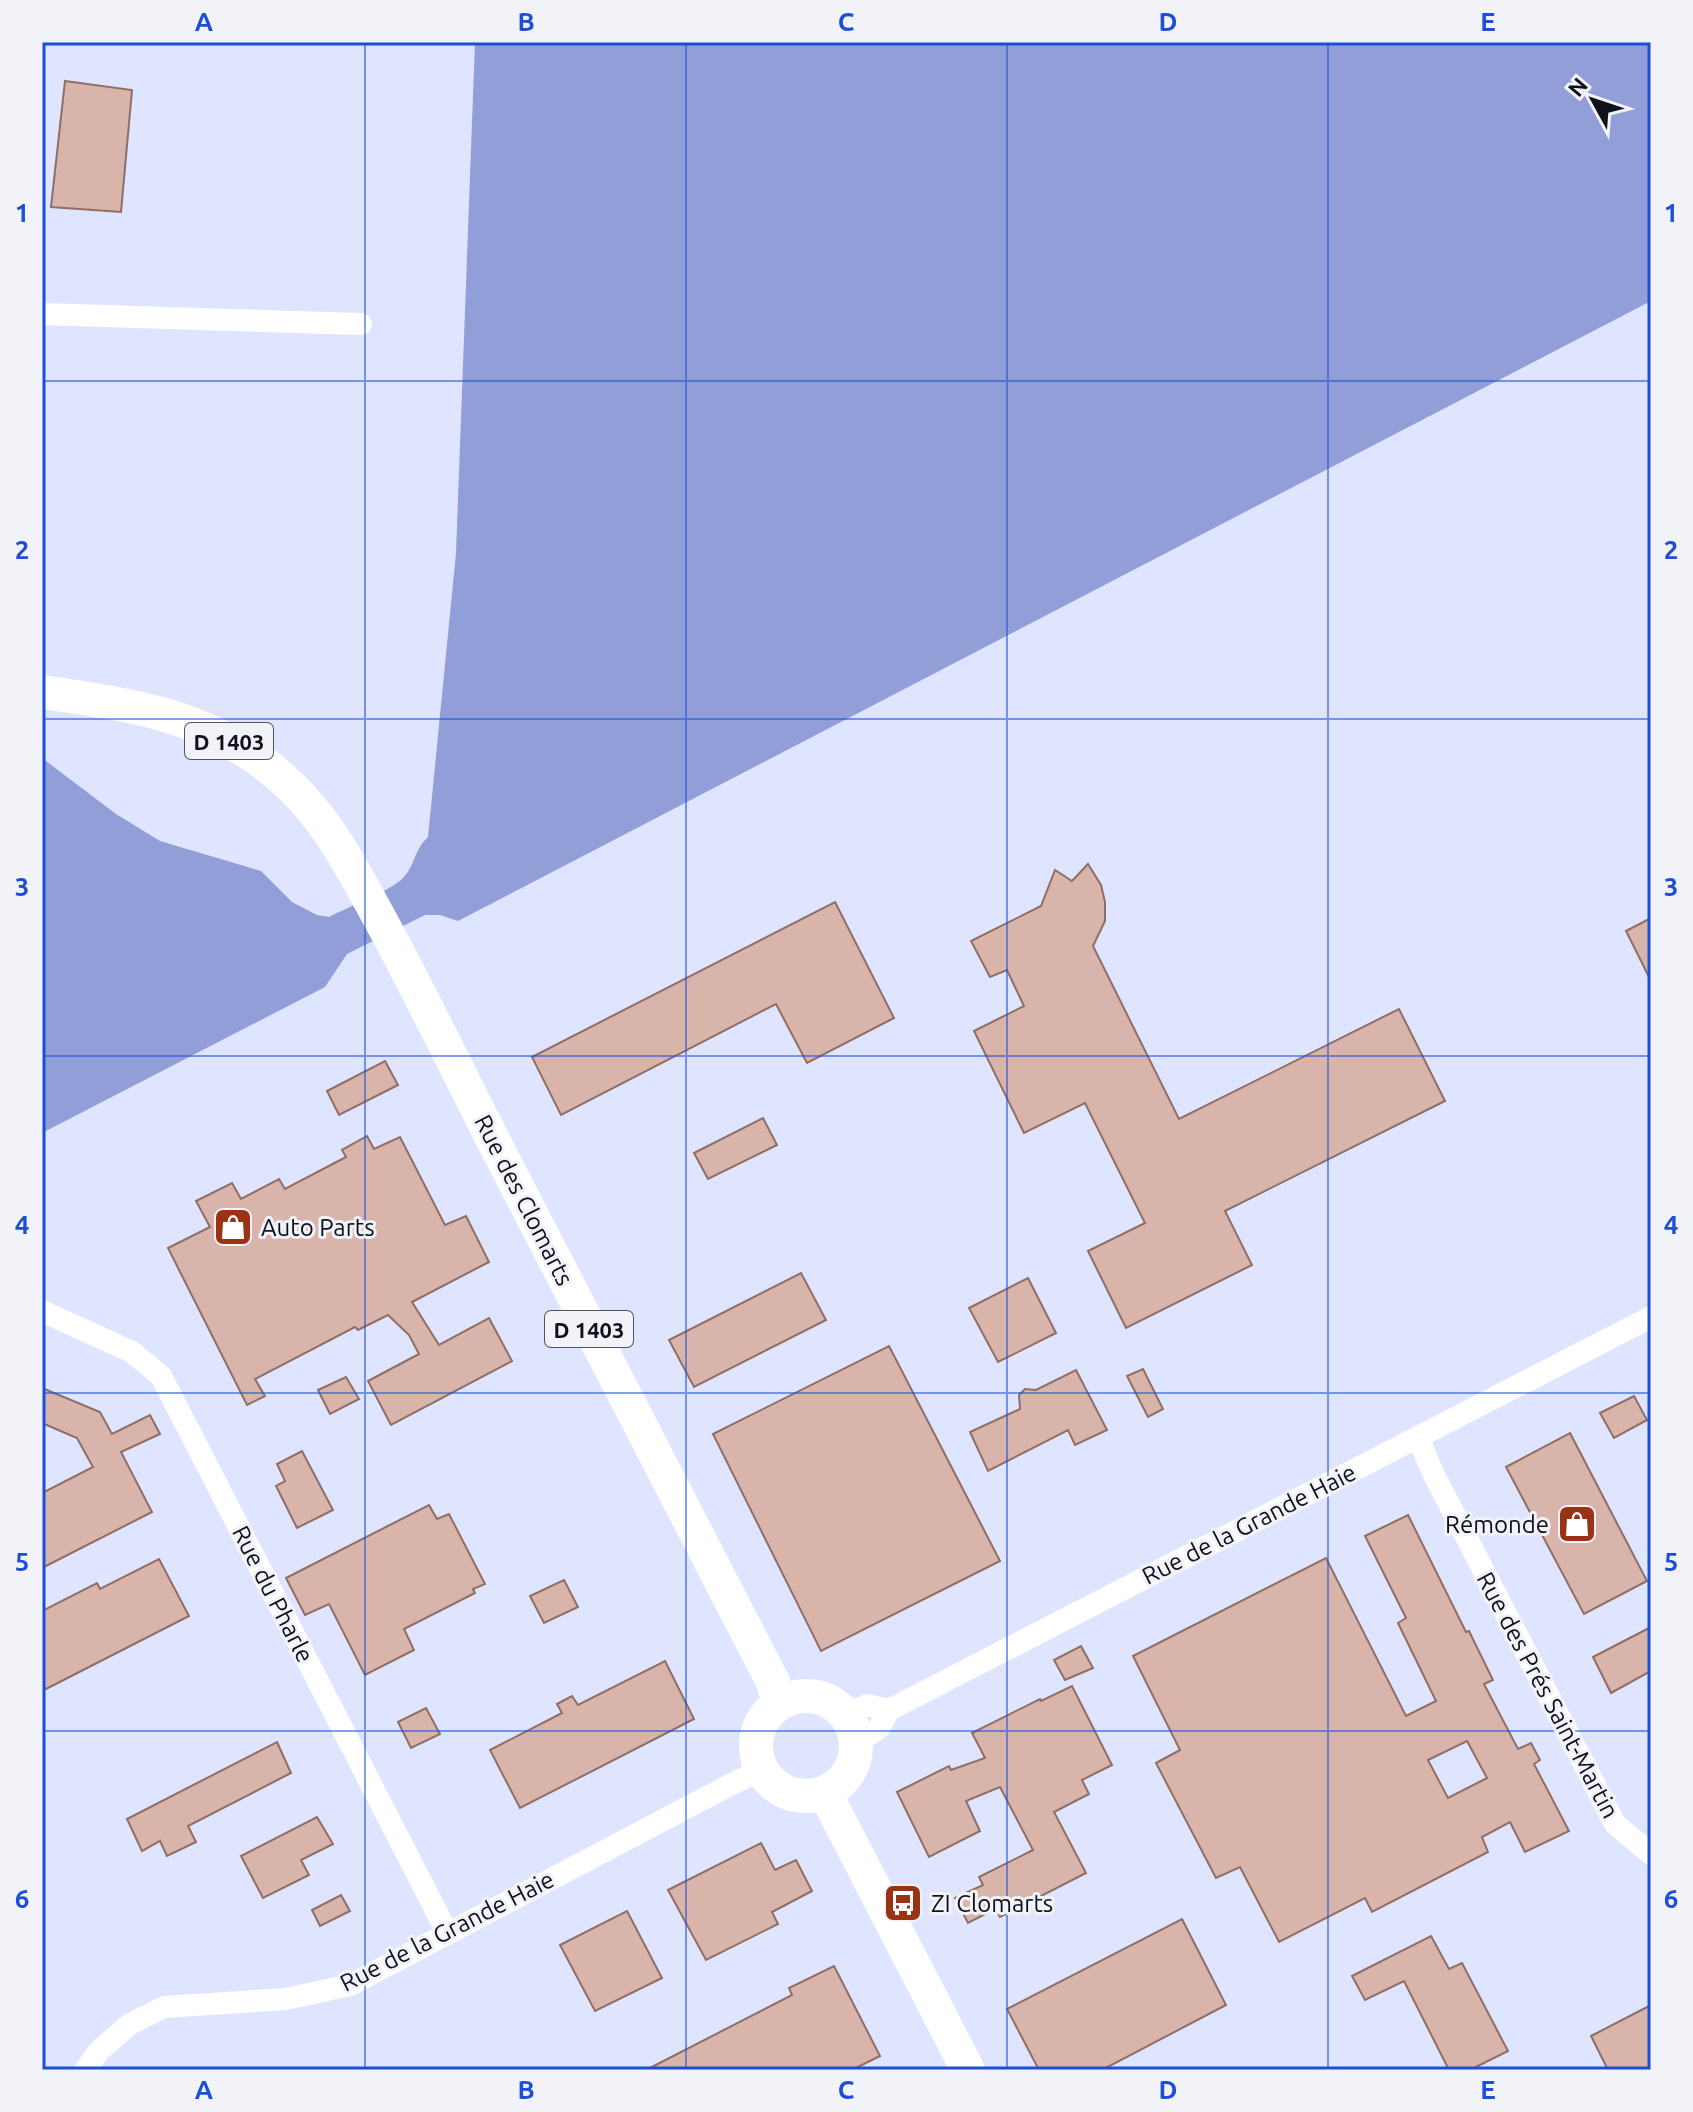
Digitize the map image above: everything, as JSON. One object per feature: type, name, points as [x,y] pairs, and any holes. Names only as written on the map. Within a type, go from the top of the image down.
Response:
[{"type":"main road","name":"Rue des Clomarts","points":[[42,692],[132,705],[174,716],[216,733],[263,762],[303,798],[334,836],[399,954],[613,1376],[773,1682],[779,1703]]},
{"type":"main road","points":[[808,1695],[823,1698],[836,1705],[851,1729],[855,1759],[849,1773],[825,1793],[811,1797],[782,1791],[761,1770],[756,1756],[760,1726],[779,1703],[808,1695]]},
{"type":"main road","points":[[825,1793],[968,2070]]},
{"type":"street","points":[[42,314],[361,324]]},
{"type":"street","name":"Rue du Pharle","points":[[42,1311],[132,1352],[161,1376],[448,1934]]},
{"type":"street","name":"Rue de la Grande Haie","points":[[851,1729],[879,1728],[889,1710],[1651,1317]]},
{"type":"street","name":"Rue des Prés Saint-Martin","points":[[1418,1437],[1433,1473],[1615,1824],[1651,1854]]},
{"type":"street","name":"Rue de la Grande Haie","points":[[85,2070],[99,2051],[130,2024],[164,2007],[286,1999],[350,1985],[761,1770]]},
{"type":"water","points":[[475,42],[1651,42],[1651,301],[458,921],[440,915],[425,915],[347,954],[325,987],[42,1133],[42,758],[116,814],[160,841],[261,871],[292,902],[317,915],[329,917],[396,884],[407,874],[428,837],[456,553]]},
{"type":"building","points":[[65,81],[132,90],[121,212],[51,207]]},
{"type":"building","points":[[1088,864],[1101,885],[1105,902],[1105,921],[1093,946],[1179,1119],[1399,1009],[1445,1101],[1225,1211],[1252,1265],[1126,1328],[1088,1251],[1145,1223],[1085,1103],[1024,1133],[974,1031],[1024,1006],[1007,970],[990,977],[971,941],[1041,906],[1055,870],[1072,881]]},
{"type":"building","points":[[835,902],[894,1018],[807,1063],[776,1004],[561,1115],[532,1057]]},
{"type":"building","points":[[1651,918],[1651,981],[1626,931]]},
{"type":"building","points":[[385,1061],[398,1085],[339,1115],[327,1091]]},
{"type":"building","points":[[763,1118],[777,1145],[708,1179],[694,1153]]},
{"type":"building","points":[[367,1136],[374,1149],[400,1137],[445,1225],[466,1216],[489,1262],[412,1302],[439,1345],[489,1318],[512,1361],[391,1425],[368,1381],[419,1354],[409,1335],[388,1315],[358,1330],[355,1327],[255,1379],[265,1396],[247,1405],[168,1248],[210,1227],[196,1201],[232,1183],[241,1199],[279,1179],[285,1189],[346,1157],[342,1150]]},
{"type":"building","points":[[801,1273],[826,1320],[694,1387],[669,1340]]},
{"type":"building","points":[[1028,1278],[1056,1333],[998,1362],[969,1308]]},
{"type":"building","points":[[889,1346],[1000,1561],[821,1651],[713,1434]]},
{"type":"building","points":[[1143,1369],[1163,1409],[1148,1417],[1127,1376]]},
{"type":"building","points":[[1076,1370],[1107,1430],[1075,1445],[1068,1430],[988,1471],[970,1432],[1020,1409],[1019,1395],[1025,1389],[1036,1390]]},
{"type":"building","points":[[346,1377],[359,1399],[330,1414],[318,1390]]},
{"type":"building","points":[[42,1388],[100,1412],[112,1434],[150,1415],[160,1434],[121,1452],[152,1512],[42,1568],[42,1493],[93,1467],[77,1438],[42,1423]]},
{"type":"building","points":[[1634,1396],[1647,1420],[1614,1438],[1600,1413]]},
{"type":"building","name":"Rémonde","points":[[1570,1433],[1647,1581],[1584,1614],[1506,1467]]},
{"type":"building","points":[[302,1451],[333,1510],[297,1528],[276,1486],[285,1481],[277,1464]]},
{"type":"building","points":[[429,1505],[437,1519],[449,1514],[485,1584],[473,1589],[475,1593],[404,1629],[414,1650],[365,1675],[329,1604],[305,1615],[286,1578]]},
{"type":"building","points":[[1408,1515],[1493,1680],[1484,1684],[1518,1749],[1531,1743],[1540,1760],[1534,1764],[1569,1831],[1525,1852],[1510,1822],[1482,1837],[1488,1852],[1372,1912],[1365,1898],[1279,1942],[1240,1867],[1216,1878],[1156,1763],[1180,1750],[1133,1656],[1326,1558],[1406,1716],[1436,1701],[1398,1623],[1406,1618],[1365,1536]],"holes":[[[1467,1741],[1487,1778],[1448,1798],[1428,1760]]]},
{"type":"building","points":[[159,1559],[189,1616],[42,1691],[42,1611],[97,1583],[100,1589]]},
{"type":"building","points":[[564,1580],[578,1607],[544,1623],[530,1596]]},
{"type":"building","points":[[1651,1627],[1651,1671],[1611,1693],[1593,1657]]},
{"type":"building","points":[[1081,1646],[1093,1668],[1065,1680],[1054,1660]]},
{"type":"building","points":[[665,1661],[694,1719],[520,1808],[490,1750],[562,1713],[557,1704],[572,1696],[578,1705]]},
{"type":"building","points":[[1072,1686],[1112,1765],[1082,1780],[1089,1794],[1054,1812],[1086,1873],[1000,1917],[995,1909],[968,1923],[955,1898],[983,1885],[979,1877],[1033,1850],[1000,1787],[966,1801],[980,1831],[929,1857],[897,1792],[949,1766],[951,1770],[985,1758],[972,1733]]},
{"type":"building","points":[[426,1708],[440,1734],[411,1748],[398,1722]]},
{"type":"building","points":[[277,1742],[291,1773],[188,1826],[196,1842],[167,1856],[160,1841],[142,1851],[127,1819]]},
{"type":"building","points":[[317,1817],[333,1844],[301,1860],[309,1875],[263,1898],[241,1856]]},
{"type":"building","points":[[761,1843],[775,1870],[796,1860],[812,1891],[772,1912],[778,1924],[706,1960],[668,1890]]},
{"type":"building","points":[[341,1895],[350,1911],[320,1926],[312,1910]]},
{"type":"building","points":[[627,1911],[662,1978],[595,2011],[560,1945]]},
{"type":"building","points":[[1182,1919],[1226,2005],[1102,2070],[1039,2070],[1007,2009]]},
{"type":"building","points":[[1431,1936],[1449,1969],[1462,1963],[1508,2051],[1470,2070],[1449,2070],[1404,1981],[1365,2000],[1352,1976]]},
{"type":"building","points":[[834,1966],[880,2056],[852,2070],[646,2070],[792,1995],[789,1988]]},
{"type":"building","points":[[1651,2005],[1651,2070],[1608,2070],[1591,2036]]},
{"type":"place","name":"Auto Parts","points":[[233,1227]]},
{"type":"place","name":"Rémonde","points":[[1577,1524]]},
{"type":"place","name":"ZI Clomarts","points":[[903,1903]]}]
